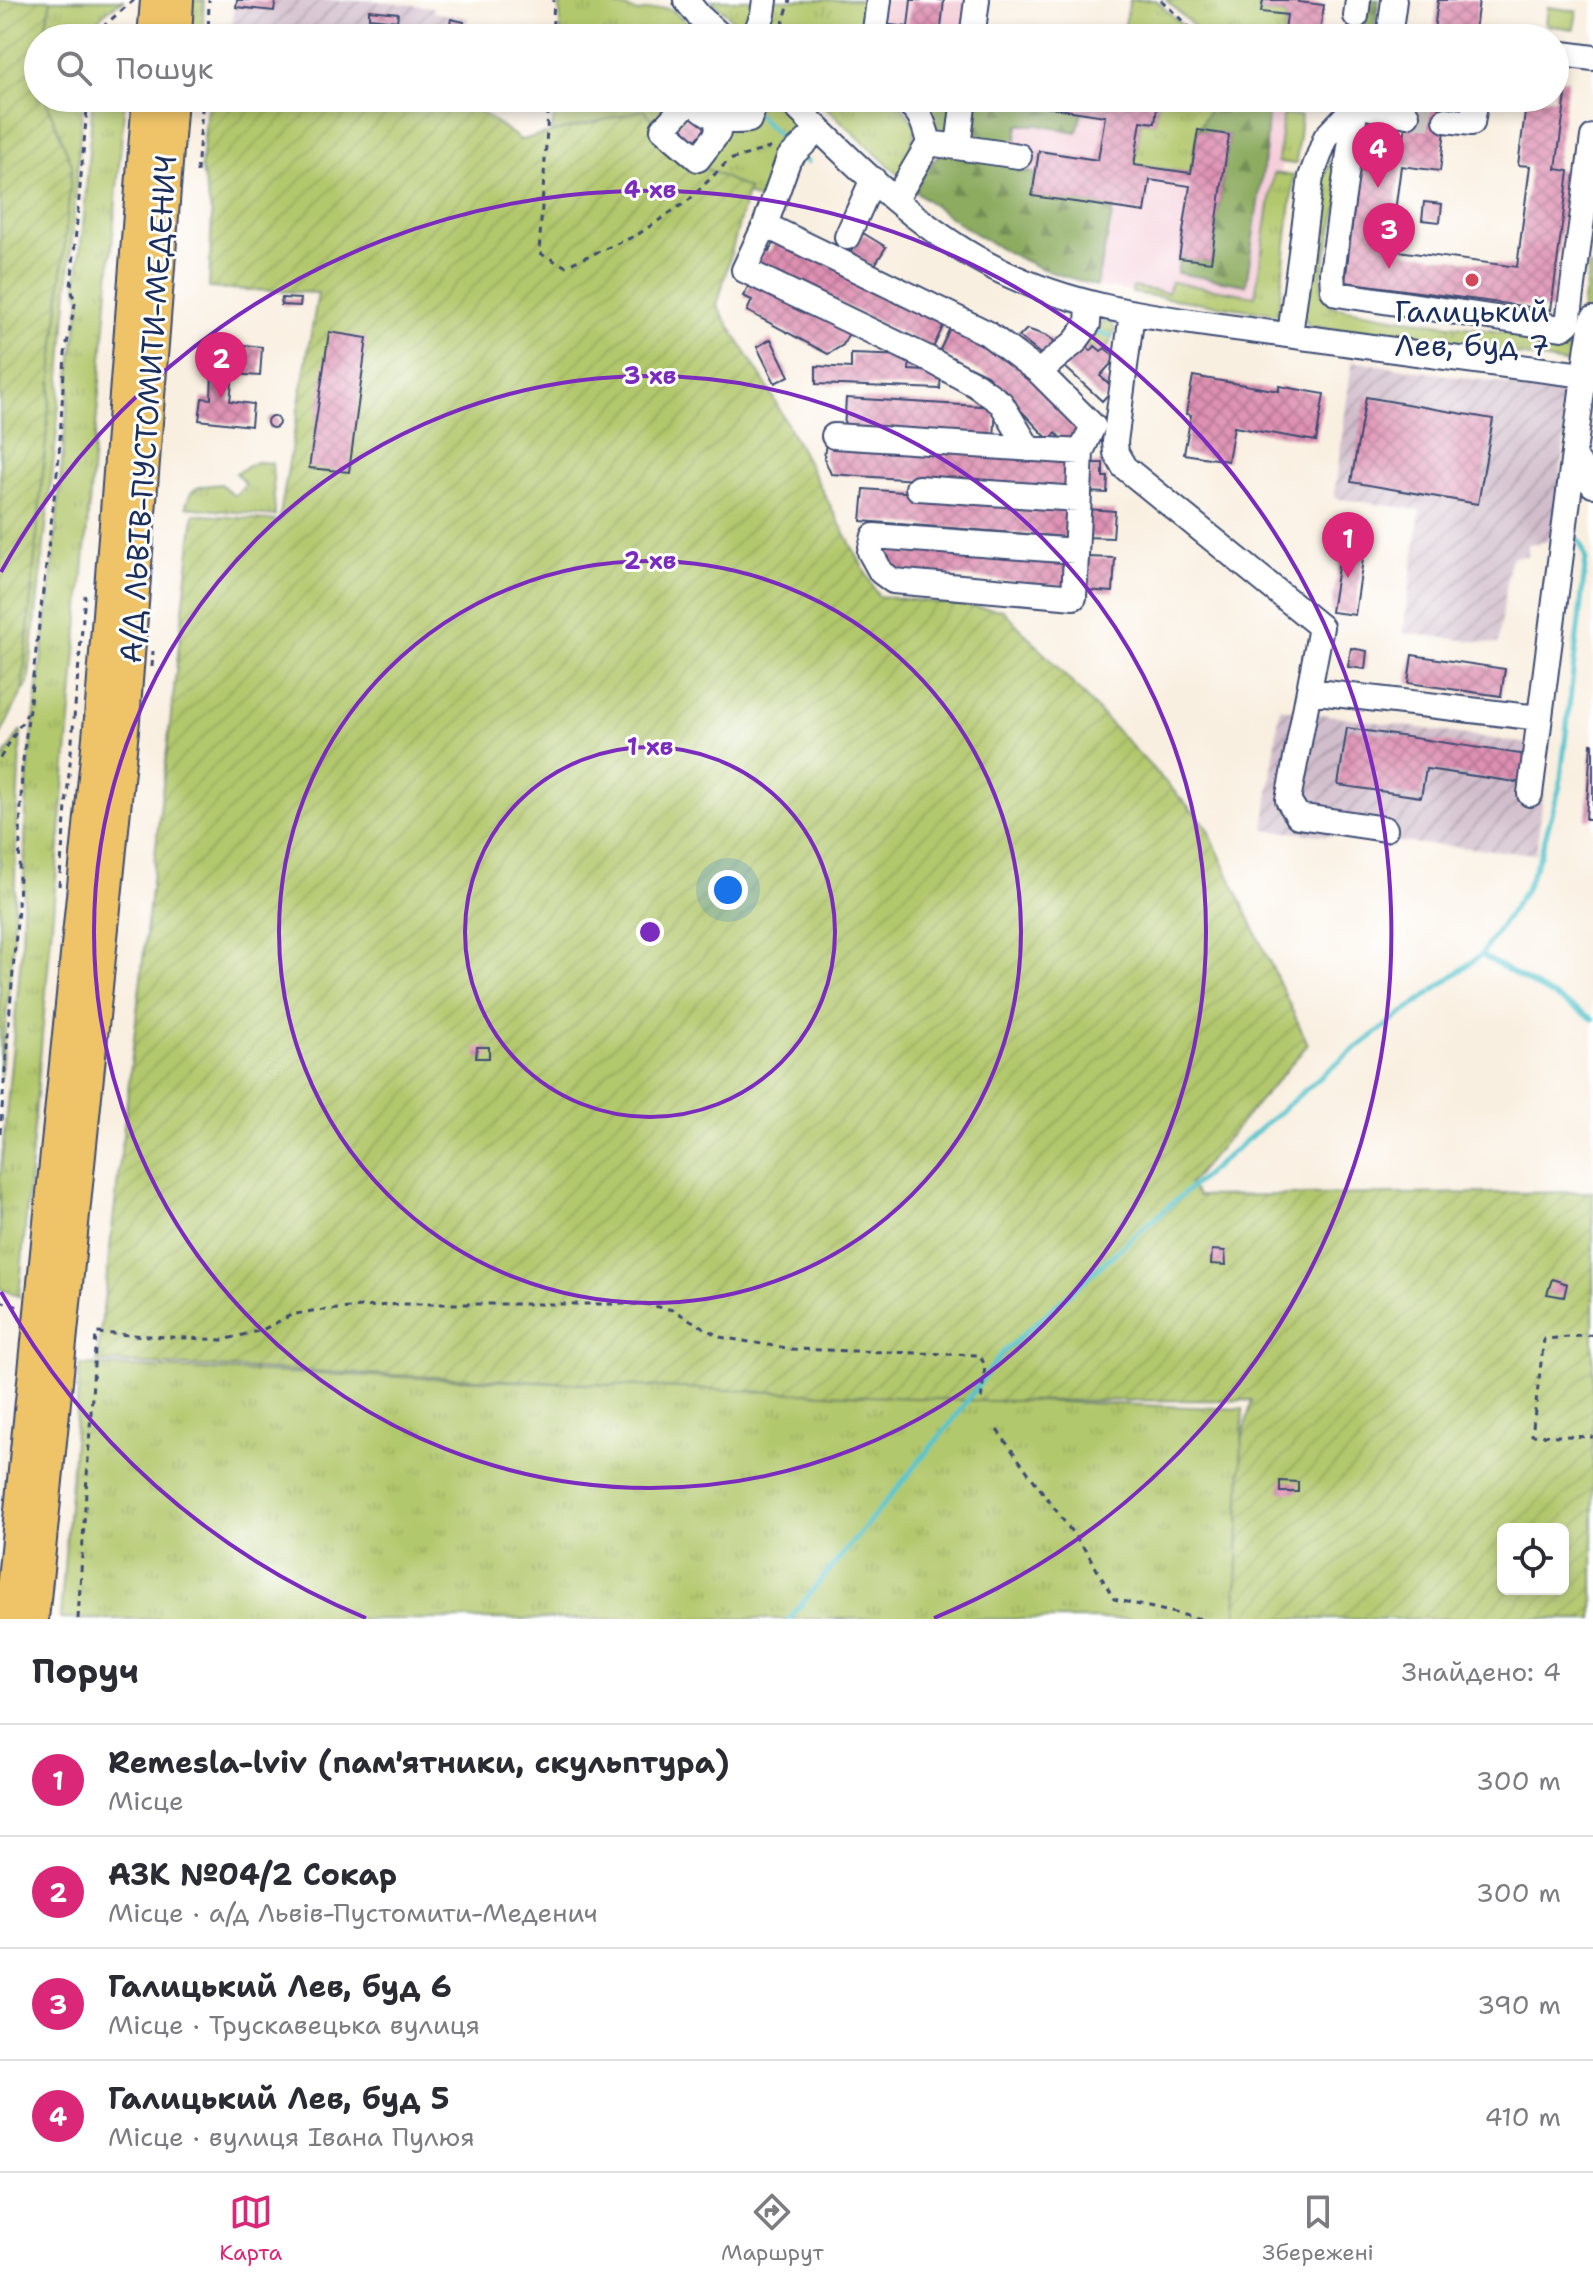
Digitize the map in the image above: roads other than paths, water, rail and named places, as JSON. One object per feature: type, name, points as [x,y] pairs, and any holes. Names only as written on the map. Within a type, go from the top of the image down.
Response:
[{"type":"main road","points":[[154,24],[156,0]]},
{"type":"main road","points":[[177,24],[178,0]]},
{"type":"main road","points":[[9,1619],[100,718],[147,112]]},
{"type":"main road","name":"А/Д ЛЬВІВ-ПУСТОМИТИ-МЕДЕНИЧ","points":[[33,1619],[124,720],[171,112]]},
{"type":"street","points":[[666,0],[692,8],[709,24]]},
{"type":"street","points":[[759,24],[765,0]]},
{"type":"street","points":[[876,24],[879,0]]},
{"type":"street","points":[[974,24],[977,0]]},
{"type":"street","points":[[1391,24],[1394,0]]},
{"type":"street","points":[[1569,55],[1593,58]]},
{"type":"street","points":[[717,121],[749,120],[752,112]]},
{"type":"street","points":[[801,112],[913,217],[986,264],[1033,286],[1089,304],[1132,313],[1588,375]]},
{"type":"street","points":[[896,199],[929,143],[922,118],[917,112]]},
{"type":"street","points":[[958,147],[962,112]]},
{"type":"street","points":[[1290,335],[1311,177],[1326,137],[1345,112]]},
{"type":"street","points":[[1352,112],[1332,272],[1333,290],[1337,294],[1562,328],[1568,323],[1593,137]]},
{"type":"street","points":[[1395,112],[1407,115]]},
{"type":"street","points":[[1446,120],[1472,123],[1474,112]]},
{"type":"street","points":[[819,129],[792,155],[744,270],[925,357],[976,385],[1001,403],[1029,449]]},
{"type":"street","points":[[929,143],[1019,156]]},
{"type":"street","points":[[847,237],[873,179]]},
{"type":"street","points":[[765,225],[987,333],[1039,372],[1093,426],[1081,452],[1074,597],[893,581],[881,572],[870,552],[874,536],[1076,551]]},
{"type":"street","points":[[1039,372],[1075,342],[1088,324],[1089,304]]},
{"type":"street","points":[[1132,313],[1115,442],[1118,458],[1124,467],[1321,627],[1288,800],[1298,816],[1385,829]]},
{"type":"street","points":[[1530,794],[1574,456],[1588,375],[1593,319]]},
{"type":"street","points":[[834,436],[1081,452]]},
{"type":"street","points":[[1574,456],[1593,485]]},
{"type":"street","points":[[918,488],[1078,499]]},
{"type":"street","points":[[1309,691],[1539,718]]},
{"type":"waterway","points":[[758,115],[786,143]]},
{"type":"waterway","points":[[1097,332],[1110,336]]},
{"type":"waterway","points":[[789,1619],[950,1424],[1002,1353],[1343,1058],[1481,955],[1525,891],[1540,855],[1560,786],[1586,559],[1574,535]]},
{"type":"waterway","points":[[1481,955],[1593,1019]]},
{"type":"tunnel","points":[[1407,115],[1446,120]]},
{"type":"place","name":"Галицький Лев, буд 5","points":[[1378,188]]},
{"type":"place","name":"Галицький Лев, буд 6","points":[[1389,269]]},
{"type":"place","name":"Галицький Лев, буд 7","points":[[1472,280]]},
{"type":"place","name":"АЗК №04/2 Сокар","points":[[221,398]]},
{"type":"place","name":"Remesla-lviv (пам'ятники, скульптура)","points":[[1348,578]]}]
